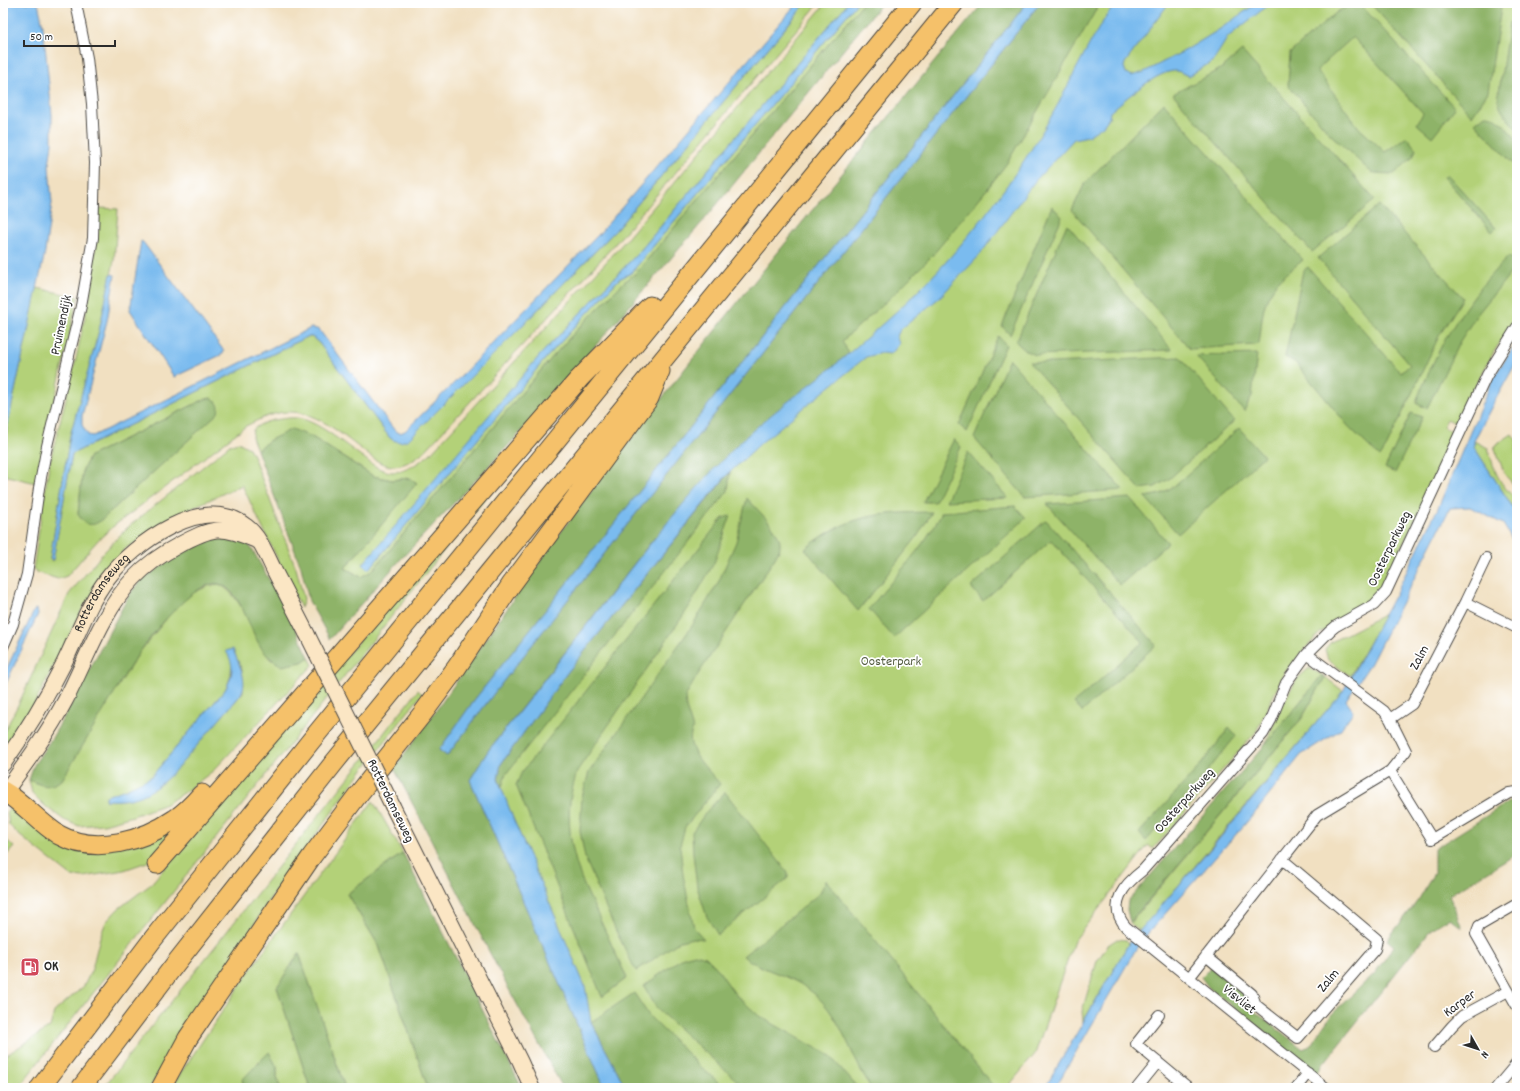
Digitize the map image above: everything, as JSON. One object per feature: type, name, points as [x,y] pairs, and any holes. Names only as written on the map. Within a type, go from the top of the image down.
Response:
[{"type":"highway","points":[[40,1088],[153,940],[310,742],[732,222],[912,3]]},
{"type":"highway","points":[[81,1088],[176,963],[334,764],[954,3]]},
{"type":"highway","points":[[157,864],[579,379],[732,222]]},
{"type":"highway","points":[[161,1088],[188,1038],[312,856],[457,667],[516,579],[649,398],[667,354]]},
{"type":"highway","points":[[4,792],[59,835],[75,841],[109,844],[129,840],[161,828],[186,810],[264,727],[305,694]]},
{"type":"main road","name":"Rotterdamseweg","points":[[3,764],[22,738],[44,702],[95,598],[106,580],[136,549],[160,532],[184,521],[204,516],[221,514],[235,518],[248,527],[259,542],[307,634],[520,1060],[532,1088]]},
{"type":"main road","name":"Rotterdamseweg","points":[[4,792],[30,757],[57,714],[98,632],[118,599],[133,579],[169,550],[201,533],[214,529],[237,532],[259,542]]},
{"type":"main road","name":"Rotterdamseweg","points":[[520,1060],[537,1088]]},
{"type":"street","name":"Pruimendijk","points":[[3,647],[14,624],[27,574],[39,488],[82,306],[93,238],[95,163],[92,104],[87,58],[76,3]]},
{"type":"street","name":"Oosterparkweg","points":[[1134,934],[1122,922],[1119,916],[1118,898],[1121,891],[1143,870],[1263,734],[1271,720],[1286,683],[1307,654],[1336,626],[1374,606],[1381,600],[1487,375],[1517,327]]},
{"type":"street","name":"Zalm","points":[[1390,719],[1412,704],[1486,558]]},
{"type":"street","points":[[1465,602],[1517,628]]},
{"type":"street","points":[[1190,978],[1317,815],[1390,771],[1406,752],[1390,719],[1384,711],[1307,654]]},
{"type":"street","points":[[1390,771],[1432,839],[1509,792],[1517,792]]},
{"type":"street","name":"Zalm","points":[[1206,956],[1252,994],[1256,1005],[1298,1038],[1374,949],[1377,939],[1282,859]]},
{"type":"street","points":[[1517,904],[1479,926],[1476,934],[1517,1006]]},
{"type":"street","name":"Visvliet","points":[[1134,934],[1326,1088]]},
{"type":"street","name":"Karper","points":[[1434,1047],[1462,1016],[1508,991]]},
{"type":"street","points":[[1159,1015],[1136,1044],[1189,1088]]},
{"type":"street","points":[[1137,1088],[1158,1062]]},
{"type":"street","points":[[1496,1088],[1517,1063]]},
{"type":"street","points":[[1296,1088],[1308,1073]]},
{"type":"green space","points":[[806,3],[819,3],[615,244],[426,450],[411,461],[398,466],[389,466],[372,457],[320,420],[302,413],[286,412],[274,414],[246,426],[115,525],[98,540],[67,576],[58,579],[38,573],[33,569],[49,465],[75,363],[89,298],[99,208],[118,209],[114,261],[99,331],[70,436],[50,559],[51,561],[53,560],[72,454],[307,337],[312,337],[319,343],[390,438],[410,438],[615,231]],"holes":[[[205,399],[217,413],[101,521],[78,514],[83,469],[90,456]]]},
{"type":"green space","points":[[826,3],[848,3],[640,251],[541,354],[434,482],[371,567],[546,358],[619,279],[631,273],[857,3],[863,3],[636,273],[623,283],[573,334],[372,571],[361,577],[345,568],[416,483],[410,478],[392,480],[373,476],[312,437],[270,440],[257,450],[252,437],[253,430],[262,424],[273,420],[297,418],[309,421],[325,430],[376,467],[391,472],[406,469],[429,455],[618,249]]},
{"type":"green space","points":[[863,3],[882,3],[705,219],[520,433],[401,559],[330,639],[309,601],[301,567],[257,450],[270,440],[292,429],[312,437],[373,476],[392,480],[410,478],[417,483],[345,568],[361,577],[372,571],[573,334],[623,283],[636,273]]},
{"type":"green space","points":[[983,3],[1027,3],[475,699],[439,750],[447,756],[498,688],[1040,3],[1100,3],[1007,163],[988,188],[931,257],[890,298],[842,341],[849,354],[748,435],[716,467],[651,542],[488,751],[470,780],[605,1088],[563,1088],[506,984],[394,768],[444,700],[566,525],[638,429],[784,245]]},
{"type":"green space","name":"Oosterpark","points":[[1019,3],[1517,3],[1517,317],[1495,350],[1471,394],[1457,424],[1447,419],[1443,427],[1454,432],[1437,475],[1380,591],[1374,600],[1320,633],[1285,672],[1256,732],[1153,849],[1148,845],[1074,941],[1035,1054],[1007,1088],[589,1088],[422,759]]},
{"type":"green space","points":[[1353,3],[1359,3],[1455,108],[1432,137],[1417,124],[1423,113],[1353,37],[1317,70],[1359,128],[1385,152],[1407,137],[1416,149],[1413,157],[1394,174],[1372,173],[1330,134],[1288,85],[1290,53],[1337,12]]},
{"type":"green space","points":[[1370,3],[1497,3],[1501,8],[1488,92],[1472,116]]},
{"type":"green space","points":[[1509,22],[1517,31],[1517,129],[1502,111],[1498,99]]},
{"type":"green space","points":[[1242,51],[1375,200],[1312,252],[1173,94],[1222,68]]},
{"type":"green space","points":[[1164,103],[1303,260],[1282,278],[1268,296],[1262,316],[1259,344],[1190,349],[1072,210],[1085,183]]},
{"type":"green space","points":[[1485,115],[1490,115],[1499,120],[1517,140],[1517,168],[1475,123]]},
{"type":"green space","points":[[1447,174],[1496,228],[1492,232],[1444,177]]},
{"type":"green space","points":[[1379,205],[1463,298],[1439,336],[1387,446],[1380,457],[1349,427],[1295,362],[1285,357],[1303,271],[1308,267],[1401,373],[1410,365],[1318,258]]},
{"type":"green space","points":[[1052,206],[1062,217],[1010,335],[1002,326]]},
{"type":"green space","points":[[1067,224],[1172,350],[1035,355],[1026,351],[1016,342]]},
{"type":"green space","points":[[1509,256],[1517,265],[1476,316],[1460,341],[1427,408],[1417,404],[1417,399],[1429,372],[1449,333],[1481,287]]},
{"type":"green space","points":[[37,288],[78,297],[36,483],[3,475],[3,446]]},
{"type":"green space","points":[[998,336],[1006,345],[967,432],[959,425]]},
{"type":"green space","points":[[1257,354],[1252,396],[1244,411],[1196,356]]},
{"type":"green space","points":[[1180,357],[1234,421],[1169,479],[1155,487],[1140,489],[1029,362],[1051,363]]},
{"type":"green space","points":[[1009,359],[1123,490],[1025,497],[974,438]]},
{"type":"green space","points":[[211,398],[216,401],[219,406],[218,413],[102,520],[98,523],[90,524],[82,520],[78,514],[83,469],[90,456],[205,399]]},
{"type":"green space","points":[[1411,413],[1422,417],[1395,473],[1385,468]]},
{"type":"green space","points":[[1239,428],[1264,456],[1178,534],[1145,497],[1161,494],[1174,486]]},
{"type":"green space","points":[[1512,434],[1517,441],[1517,488],[1505,475],[1494,446]]},
{"type":"green space","points":[[954,439],[961,447],[935,502],[923,502]]},
{"type":"green space","points":[[1474,441],[1488,448],[1498,477],[1505,488],[1517,500],[1517,514],[1474,447]]},
{"type":"green space","points":[[238,442],[249,448],[252,453],[296,568],[304,599],[301,608],[242,485],[198,505],[125,549],[83,608],[29,715],[3,756],[3,734],[20,701],[69,594],[105,551],[127,528],[231,444]]},
{"type":"green space","points":[[529,443],[18,1088],[3,1088],[3,1043],[5,1042],[5,1056],[50,1027],[54,1012],[84,986],[92,969],[100,937],[106,922],[118,909],[150,885]]},
{"type":"green space","points":[[968,452],[1008,498],[946,501]]},
{"type":"green space","points":[[730,472],[728,491],[506,774],[502,787],[498,779],[501,764],[567,673]]},
{"type":"green space","points":[[747,498],[773,527],[780,540],[780,549],[697,676],[685,697],[686,707],[693,729],[691,744],[698,758],[720,784],[685,827],[680,846],[683,875],[694,928],[704,939],[693,938],[680,941],[636,971],[615,929],[585,858],[580,831],[582,797],[589,772],[692,626],[718,583],[736,542]]},
{"type":"green space","points":[[1130,498],[1168,543],[1120,585],[1047,504]]},
{"type":"green space","points":[[1015,506],[1026,518],[894,638],[869,609],[918,550],[927,538],[942,512]]},
{"type":"green space","points":[[932,512],[917,537],[858,611],[805,549],[821,537],[850,522],[896,513]]},
{"type":"green space","points":[[731,515],[714,563],[689,607],[577,771],[569,812],[570,833],[574,854],[584,885],[627,978],[602,997],[516,785],[522,772],[722,519]]},
{"type":"green space","points":[[1046,520],[1156,645],[1082,712],[1074,703],[1143,642],[1051,540],[983,601],[971,587]]},
{"type":"green space","points":[[214,535],[244,540],[252,549],[292,621],[309,657],[302,662],[282,666],[271,659],[260,645],[241,607],[230,590],[222,585],[212,584],[188,597],[176,608],[139,653],[62,780],[53,785],[46,786],[29,780],[34,765],[52,738],[75,697],[129,595],[141,580],[198,541]]},
{"type":"green space","points":[[219,584],[228,590],[236,599],[258,641],[271,660],[302,662],[309,657],[313,665],[214,770],[166,804],[133,816],[104,824],[79,826],[64,820],[45,806],[32,793],[29,780],[42,785],[117,688],[139,653],[175,608],[193,593],[208,586]],"holes":[[[233,650],[242,670],[243,692],[176,769],[158,786],[122,800],[105,800],[107,796],[151,777],[225,690],[231,674]]]},
{"type":"green space","points":[[1385,614],[1350,676],[1328,660],[1325,649],[1331,642]]},
{"type":"green space","points":[[1309,668],[1322,675],[1265,745],[1281,707],[1297,679]]},
{"type":"green space","points":[[1322,675],[1325,677],[1302,718],[1130,922],[1127,910],[1128,901],[1265,745]]},
{"type":"green space","points":[[1325,677],[1343,691],[1140,931],[1130,923],[1302,718]]},
{"type":"green space","points":[[418,690],[422,694],[361,772],[269,900],[245,940],[175,1042],[150,1088],[103,1088]]},
{"type":"green space","points":[[1229,728],[1236,736],[1206,773],[1146,841],[1139,833],[1199,767]]},
{"type":"green space","points":[[725,792],[788,873],[788,878],[718,935],[707,917],[697,887],[692,832],[707,811]]},
{"type":"green space","points":[[1517,800],[1517,854],[1449,895],[1462,928],[1450,918],[1432,928],[1316,1073],[1209,988],[1201,977],[1211,967],[1248,997],[1249,1007],[1303,1049],[1310,1046],[1332,1014],[1375,973],[1394,946],[1387,940],[1419,899],[1434,873],[1434,849],[1510,801]]},
{"type":"green space","points":[[373,801],[403,853],[347,894],[379,946],[428,1088],[345,1088],[299,954],[277,987],[310,1088],[280,1088],[277,1077],[277,1067],[259,1061],[252,1071],[242,1080],[245,1088],[172,1088],[253,966]]},
{"type":"green space","points":[[10,805],[94,848],[184,819],[153,860],[124,870],[84,877],[71,876],[19,835],[9,825],[7,812]]},
{"type":"green space","points":[[3,837],[14,847],[3,859]]},
{"type":"green space","points":[[403,853],[522,1088],[428,1088],[379,946],[347,894]]},
{"type":"green space","points":[[826,880],[994,1088],[871,1088],[837,1022],[819,999],[800,984],[758,965],[743,956],[820,893]]},
{"type":"green space","points":[[1117,939],[1126,940],[1129,943],[1083,1022],[1082,1011],[1097,961],[1108,945]]},
{"type":"green space","points":[[299,953],[345,1088],[310,1088],[277,987]]},
{"type":"green space","points":[[695,954],[706,957],[716,967],[735,994],[759,1016],[829,1055],[858,1088],[745,1088],[657,1009],[644,986],[683,957]]},
{"type":"green space","points":[[634,993],[650,1017],[704,1070],[725,1088],[626,1088],[591,1022]]},
{"type":"green space","points":[[269,1052],[277,1067],[277,1077],[280,1088],[245,1088],[242,1080]]},
{"type":"water","points":[[3,3],[38,3],[43,26],[52,114],[52,143],[49,166],[52,203],[45,252],[3,446]]},
{"type":"water","points":[[797,3],[806,3],[615,231],[410,438],[400,442],[390,438],[319,343],[312,337],[307,337],[72,454],[53,560],[50,559],[70,436],[99,331],[111,274],[115,275],[107,321],[82,416],[82,425],[88,435],[93,436],[311,328],[320,331],[395,431],[400,433],[405,431],[455,382],[599,234]]},
{"type":"water","points":[[848,3],[857,3],[631,273],[619,279],[546,358],[371,567],[367,569],[363,564],[541,354],[640,251]]},
{"type":"water","points":[[1027,3],[1040,3],[498,688],[447,756],[439,750],[475,699]]},
{"type":"water","points":[[1116,3],[1169,3],[1125,63],[1124,67],[1126,73],[1131,76],[1144,72],[1186,50],[1220,29],[1257,3],[1271,3],[1228,37],[1213,61],[1189,76],[1177,71],[1161,75],[1152,80],[1142,86],[1110,112],[1109,118],[1103,126],[1088,136],[1074,139],[1035,181],[979,256],[939,298],[901,329],[897,336],[897,340],[900,343],[891,354],[881,353],[866,357],[762,442],[727,475],[567,673],[501,764],[498,779],[513,818],[585,986],[591,1022],[626,1088],[605,1088],[470,780],[488,751],[637,560],[717,466],[747,435],[761,423],[834,366],[875,331],[928,281],[967,238],[1022,164],[1046,126],[1099,27]]},
{"type":"water","points":[[141,241],[224,351],[223,354],[174,377],[130,310]]},
{"type":"water","points":[[1517,342],[1517,361],[1474,441],[1474,447],[1517,514],[1517,547],[1503,524],[1470,507],[1450,508],[1371,663],[1346,700],[1353,712],[1340,730],[1301,755],[1255,813],[1149,932],[1136,949],[1055,1088],[1045,1088],[1129,943],[1219,839],[1343,691],[1398,589],[1438,508],[1493,378]]},
{"type":"water","points":[[35,609],[37,610],[38,614],[3,690],[3,676]]},
{"type":"water","points":[[233,649],[244,680],[242,692],[238,698],[167,779],[154,789],[132,799],[105,800],[106,796],[126,789],[151,777],[225,690],[230,680],[232,670],[231,661],[226,651]]},
{"type":"place","name":"OK","points":[[30,967]]}]
